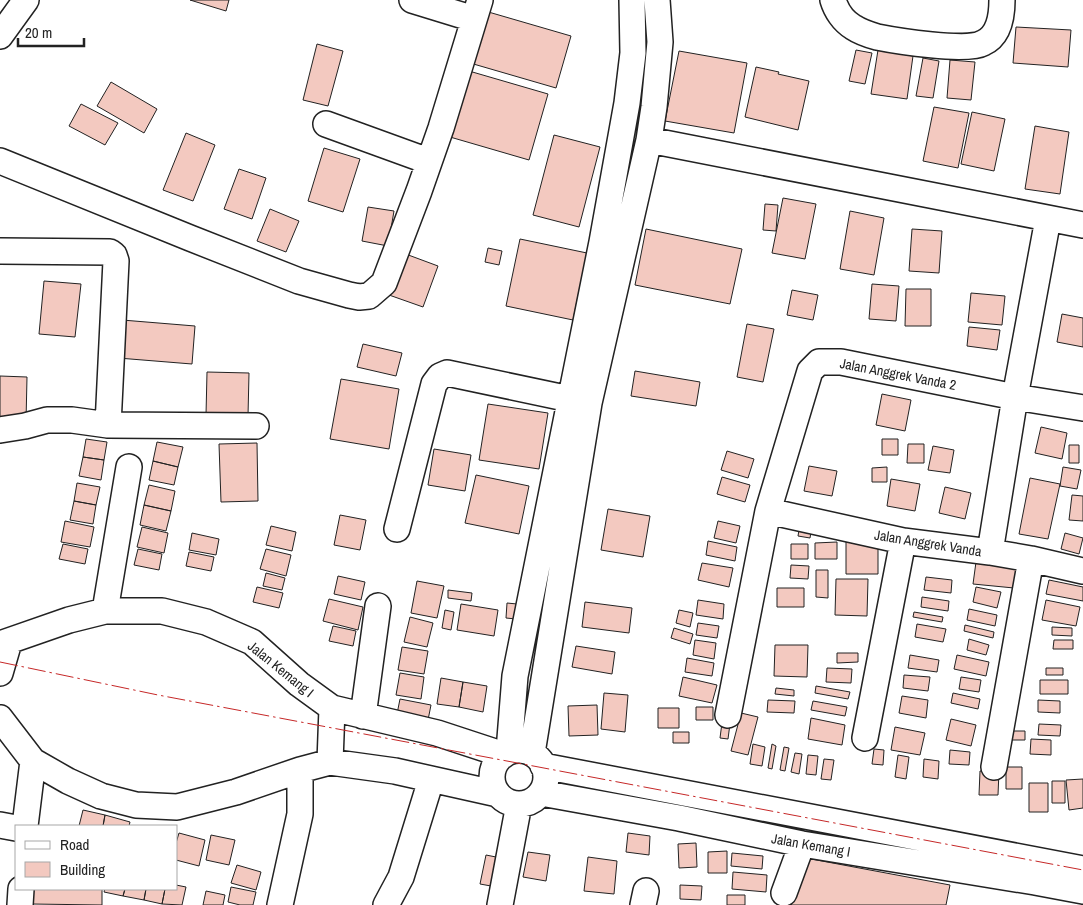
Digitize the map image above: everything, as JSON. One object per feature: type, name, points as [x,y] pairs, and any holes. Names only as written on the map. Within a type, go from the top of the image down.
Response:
[{"type":"street","points":[[0,36],[26,0]]},
{"type":"street","points":[[0,161],[299,281],[359,297],[369,296],[384,283],[441,128],[477,10],[412,0]]},
{"type":"street","points":[[522,756],[579,401],[602,242],[627,103],[633,53],[632,0]]},
{"type":"street","points":[[579,401],[649,140],[660,42],[657,0]]},
{"type":"street","points":[[833,0],[836,10],[852,26],[876,37],[962,48],[984,43],[997,29],[1002,9],[1002,0]]},
{"type":"street","points":[[326,124],[428,161]]},
{"type":"street","points":[[649,140],[1083,225]]},
{"type":"street","name":"Jalan Anggrek Vanda","points":[[768,511],[903,541],[990,552],[1015,397],[1048,219]]},
{"type":"street","points":[[0,251],[110,252],[114,255],[116,261],[108,425]]},
{"type":"street","name":"Jalan Anggrek Vanda 2","points":[[768,511],[810,371],[818,362],[841,362],[1015,397],[1083,408]]},
{"type":"street","points":[[397,529],[434,384],[440,376],[447,373],[579,401]]},
{"type":"street","points":[[0,430],[47,420],[72,420],[108,425],[256,426]]},
{"type":"street","points":[[105,611],[129,467]]},
{"type":"street","points":[[728,715],[768,511]]},
{"type":"street","points":[[865,738],[903,541]]},
{"type":"street","points":[[990,552],[1083,571]]},
{"type":"street","points":[[994,767],[1031,559]]},
{"type":"street","points":[[363,716],[378,606]]},
{"type":"street","name":"Jalan Kemang I","points":[[5,643],[69,620],[105,611],[162,611],[206,622],[252,642],[299,684],[332,708],[522,756],[1083,868]]},
{"type":"street","points":[[0,673],[5,643]]},
{"type":"street","points":[[330,762],[332,708]]},
{"type":"street","points":[[0,718],[33,761],[68,782],[101,796],[136,805],[176,807],[236,792],[330,762],[395,771],[508,799],[527,803],[535,799],[540,793],[545,784],[546,775],[522,756],[497,761],[493,769],[494,787],[508,799]]},
{"type":"street","points":[[25,825],[33,761]]},
{"type":"street","points":[[280,905],[300,814],[300,770]]},
{"type":"street","points":[[386,905],[401,877],[431,780]]},
{"type":"street","name":"Jalan Kemang I","points":[[540,793],[679,818],[802,844],[1083,891]]},
{"type":"street","points":[[500,905],[508,799]]},
{"type":"street","points":[[0,825],[15,828]]},
{"type":"street","points":[[784,893],[802,844]]},
{"type":"street","points":[[20,905],[21,890]]},
{"type":"building","points":[[190,0],[229,0],[226,11]]},
{"type":"building","points":[[485,11],[571,36],[556,88],[470,63]]},
{"type":"building","points":[[1016,27],[1071,30],[1068,67],[1013,63]]},
{"type":"building","points":[[317,44],[343,51],[328,106],[303,100]]},
{"type":"building","points":[[856,50],[872,53],[865,84],[849,81]]},
{"type":"building","points":[[878,50],[913,56],[907,99],[871,94]]},
{"type":"building","points":[[679,51],[747,63],[734,133],[665,121]]},
{"type":"building","points":[[923,58],[939,61],[933,98],[916,96]]},
{"type":"building","points":[[950,60],[975,62],[971,100],[947,98]]},
{"type":"building","points":[[756,67],[809,81],[798,130],[745,117]]},
{"type":"building","points":[[469,71],[548,94],[529,160],[450,137]]},
{"type":"building","points":[[111,82],[157,109],[144,133],[97,106]]},
{"type":"building","points":[[81,104],[118,123],[105,145],[69,126]]},
{"type":"building","points":[[934,107],[969,113],[958,168],[923,161]]},
{"type":"building","points":[[972,112],[1005,119],[994,171],[961,164]]},
{"type":"building","points":[[1035,126],[1069,132],[1060,194],[1025,189]]},
{"type":"building","points":[[186,133],[215,145],[193,201],[163,190]]},
{"type":"building","points":[[554,135],[600,147],[579,227],[533,215]]},
{"type":"building","points":[[324,148],[360,159],[343,212],[308,201]]},
{"type":"building","points":[[239,169],[266,178],[252,219],[224,209]]},
{"type":"building","points":[[783,198],[816,204],[805,259],[772,253]]},
{"type":"building","points":[[765,204],[778,205],[776,231],[763,230]]},
{"type":"building","points":[[368,207],[394,211],[388,246],[362,241]]},
{"type":"building","points":[[270,209],[299,221],[286,252],[257,241]]},
{"type":"building","points":[[850,211],[884,218],[874,275],[840,269]]},
{"type":"building","points":[[646,229],[742,249],[730,304],[635,285]]},
{"type":"building","points":[[912,229],[942,231],[939,273],[909,271]]},
{"type":"building","points":[[520,239],[587,253],[573,320],[506,306]]},
{"type":"building","points":[[488,248],[502,251],[499,265],[485,262]]},
{"type":"building","points":[[403,253],[438,266],[423,307],[389,295]]},
{"type":"building","points":[[44,281],[81,284],[75,337],[39,334]]},
{"type":"building","points":[[872,284],[899,286],[896,321],[869,319]]},
{"type":"building","points":[[906,289],[931,289],[931,326],[905,326]]},
{"type":"building","points":[[792,290],[818,295],[813,320],[787,315]]},
{"type":"building","points":[[971,293],[1005,296],[1002,325],[968,322]]},
{"type":"building","points":[[1062,314],[1083,318],[1083,347],[1057,342]]},
{"type":"building","points":[[122,320],[195,326],[192,364],[118,358]]},
{"type":"building","points":[[747,324],[774,329],[763,382],[737,377]]},
{"type":"building","points":[[969,327],[1000,330],[997,350],[967,346]]},
{"type":"building","points":[[363,344],[402,353],[396,376],[357,367]]},
{"type":"building","points":[[635,371],[700,382],[696,406],[631,396]]},
{"type":"building","points":[[207,372],[249,373],[248,416],[206,415]]},
{"type":"building","points":[[0,376],[27,377],[26,422],[0,421]]},
{"type":"building","points":[[341,379],[399,389],[389,449],[330,439]]},
{"type":"building","points":[[882,394],[911,400],[905,431],[876,425]]},
{"type":"building","points":[[488,404],[548,413],[539,469],[479,460]]},
{"type":"building","points":[[1041,427],[1067,433],[1062,459],[1035,453]]},
{"type":"building","points":[[86,439],[107,442],[104,460],[83,457]]},
{"type":"building","points":[[882,439],[898,439],[898,455],[882,455]]},
{"type":"building","points":[[157,442],[183,447],[178,467],[153,461]]},
{"type":"building","points":[[257,443],[258,501],[221,502],[219,444]]},
{"type":"building","points":[[908,444],[924,444],[924,463],[907,463]]},
{"type":"building","points":[[1069,445],[1079,445],[1079,463],[1069,463]]},
{"type":"building","points":[[933,446],[954,450],[950,473],[928,470]]},
{"type":"building","points":[[434,449],[471,455],[465,491],[428,485]]},
{"type":"building","points":[[727,451],[754,459],[748,478],[721,470]]},
{"type":"building","points":[[83,457],[104,460],[101,480],[79,476]]},
{"type":"building","points":[[153,461],[178,467],[174,485],[149,480]]},
{"type":"building","points":[[809,466],[837,471],[832,496],[804,491]]},
{"type":"building","points":[[887,467],[887,482],[872,482],[872,468]]},
{"type":"building","points":[[1063,467],[1081,470],[1077,489],[1060,486]]},
{"type":"building","points":[[476,475],[529,486],[519,534],[465,523]]},
{"type":"building","points":[[722,477],[750,485],[745,502],[717,494]]},
{"type":"building","points":[[1030,478],[1060,484],[1048,539],[1019,534]]},
{"type":"building","points":[[891,479],[920,484],[915,511],[887,506]]},
{"type":"building","points":[[77,483],[100,487],[96,505],[74,501]]},
{"type":"building","points":[[149,485],[175,491],[171,511],[144,505]]},
{"type":"building","points":[[945,487],[971,493],[965,519],[939,513]]},
{"type":"building","points":[[1072,495],[1083,496],[1083,521],[1069,520]]},
{"type":"building","points":[[74,501],[96,505],[93,524],[70,520]]},
{"type":"building","points":[[144,505],[171,511],[166,531],[140,525]]},
{"type":"building","points":[[608,509],[650,516],[643,557],[601,550]]},
{"type":"building","points":[[340,515],[366,520],[360,550],[334,545]]},
{"type":"building","points":[[65,521],[94,527],[90,547],[61,542]]},
{"type":"building","points":[[718,521],[740,526],[736,543],[714,538]]},
{"type":"building","points":[[800,524],[812,526],[810,538],[798,536]]},
{"type":"building","points":[[271,526],[296,532],[292,551],[266,545]]},
{"type":"building","points":[[142,527],[168,533],[164,553],[137,547]]},
{"type":"building","points":[[192,533],[219,539],[216,555],[189,550]]},
{"type":"building","points":[[1065,533],[1083,538],[1079,554],[1061,549]]},
{"type":"building","points":[[708,541],[737,547],[735,561],[706,555]]},
{"type":"building","points":[[837,542],[837,559],[815,559],[815,543]]},
{"type":"building","points":[[846,542],[878,542],[878,574],[846,574]]},
{"type":"building","points":[[63,544],[88,549],[85,564],[59,559]]},
{"type":"building","points":[[791,544],[808,544],[808,559],[791,559]]},
{"type":"building","points":[[138,549],[162,554],[159,570],[134,565]]},
{"type":"building","points":[[266,549],[291,555],[286,576],[260,569]]},
{"type":"building","points":[[189,552],[214,557],[211,571],[186,566]]},
{"type":"building","points":[[976,562],[1017,566],[1014,588],[973,584]]},
{"type":"building","points":[[702,563],[733,568],[729,587],[698,580]]},
{"type":"building","points":[[791,565],[809,566],[808,579],[790,578]]},
{"type":"building","points":[[816,570],[828,570],[828,598],[816,597]]},
{"type":"building","points":[[266,573],[285,578],[282,590],[263,586]]},
{"type":"building","points":[[338,576],[365,582],[361,600],[334,594]]},
{"type":"building","points":[[926,577],[952,580],[951,593],[924,590]]},
{"type":"building","points":[[836,579],[868,579],[867,616],[835,615]]},
{"type":"building","points":[[1049,580],[1083,587],[1083,601],[1046,594]]},
{"type":"building","points":[[417,581],[444,586],[437,618],[411,613]]},
{"type":"building","points":[[257,587],[283,593],[279,608],[253,602]]},
{"type":"building","points":[[976,587],[1001,592],[997,608],[973,602]]},
{"type":"building","points":[[777,588],[804,588],[804,607],[777,607]]},
{"type":"building","points":[[448,590],[472,593],[471,601],[448,598]]},
{"type":"building","points":[[922,597],[949,601],[948,611],[921,607]]},
{"type":"building","points":[[329,599],[363,607],[358,630],[323,621]]},
{"type":"building","points":[[698,600],[724,604],[723,619],[696,615]]},
{"type":"building","points":[[1046,600],[1080,607],[1076,626],[1042,620]]},
{"type":"building","points":[[585,602],[632,608],[629,633],[582,627]]},
{"type":"building","points":[[507,603],[517,604],[516,619],[506,618]]},
{"type":"building","points":[[461,604],[498,610],[494,636],[457,630]]},
{"type":"building","points":[[969,609],[997,615],[995,626],[967,620]]},
{"type":"building","points":[[445,610],[454,612],[451,630],[442,628]]},
{"type":"building","points":[[679,610],[693,613],[690,627],[676,623]]},
{"type":"building","points":[[914,612],[943,617],[942,622],[913,617]]},
{"type":"building","points":[[410,617],[433,623],[427,647],[404,642]]},
{"type":"building","points":[[698,623],[719,626],[717,638],[696,635]]},
{"type":"building","points":[[917,624],[946,629],[943,642],[915,637]]},
{"type":"building","points":[[965,625],[994,632],[993,638],[964,631]]},
{"type":"building","points":[[333,626],[356,631],[353,646],[329,641]]},
{"type":"building","points":[[1052,627],[1072,628],[1072,636],[1052,635]]},
{"type":"building","points":[[674,628],[693,634],[690,644],[671,638]]},
{"type":"building","points":[[969,639],[989,645],[986,655],[967,650]]},
{"type":"building","points":[[695,640],[716,643],[714,659],[693,655]]},
{"type":"building","points":[[1054,640],[1073,640],[1073,649],[1053,649]]},
{"type":"building","points":[[775,645],[808,645],[807,677],[774,676]]},
{"type":"building","points":[[576,646],[615,652],[612,674],[572,667]]},
{"type":"building","points":[[402,647],[428,651],[424,674],[398,670]]},
{"type":"building","points":[[837,653],[858,653],[858,662],[837,663]]},
{"type":"building","points":[[910,655],[939,660],[937,672],[908,668]]},
{"type":"building","points":[[957,655],[989,662],[986,676],[954,669]]},
{"type":"building","points":[[687,658],[714,663],[712,676],[685,672]]},
{"type":"building","points":[[827,668],[852,669],[851,683],[826,682]]},
{"type":"building","points":[[1046,668],[1063,668],[1063,675],[1046,675]]},
{"type":"building","points":[[400,673],[424,677],[421,699],[396,695]]},
{"type":"building","points":[[904,675],[930,677],[928,691],[903,688]]},
{"type":"building","points":[[683,677],[717,685],[712,703],[679,696]]},
{"type":"building","points":[[961,677],[981,680],[979,692],[959,689]]},
{"type":"building","points":[[441,678],[463,682],[459,707],[437,704]]},
{"type":"building","points":[[1040,680],[1068,680],[1068,694],[1040,694]]},
{"type":"building","points":[[463,682],[487,686],[483,712],[459,707]]},
{"type":"building","points":[[816,686],[850,692],[848,699],[815,693]]},
{"type":"building","points":[[776,688],[794,690],[794,696],[775,694]]},
{"type":"building","points":[[604,693],[628,695],[625,732],[601,729]]},
{"type":"building","points":[[953,693],[980,699],[978,709],[951,703]]},
{"type":"building","points":[[902,696],[928,700],[926,718],[899,713]]},
{"type":"building","points":[[400,699],[431,705],[428,720],[397,714]]},
{"type":"building","points":[[768,700],[795,701],[794,713],[767,712]]},
{"type":"building","points":[[1038,700],[1060,701],[1060,713],[1038,712]]},
{"type":"building","points":[[813,701],[847,707],[845,716],[811,710]]},
{"type":"building","points":[[597,705],[598,735],[569,736],[568,706]]},
{"type":"building","points":[[696,707],[713,707],[713,720],[696,720]]},
{"type":"building","points":[[658,708],[679,708],[679,728],[658,728]]},
{"type":"building","points":[[741,713],[758,717],[748,755],[731,751]]},
{"type":"building","points":[[723,715],[731,716],[728,739],[720,738]]},
{"type":"building","points":[[811,718],[845,725],[842,745],[808,739]]},
{"type":"building","points":[[951,719],[976,725],[971,746],[946,740]]},
{"type":"building","points":[[1039,724],[1061,725],[1060,736],[1038,735]]},
{"type":"building","points":[[895,727],[925,733],[920,755],[891,750]]},
{"type":"building","points":[[1008,731],[1025,731],[1025,740],[1008,740]]},
{"type":"building","points":[[673,732],[689,732],[689,743],[673,743]]},
{"type":"building","points":[[1031,739],[1051,740],[1051,755],[1030,754]]},
{"type":"building","points":[[753,744],[765,747],[762,766],[750,764]]},
{"type":"building","points":[[772,744],[776,746],[772,769],[768,768]]},
{"type":"building","points":[[784,747],[789,748],[785,771],[780,770]]},
{"type":"building","points":[[874,749],[884,750],[883,765],[872,764]]},
{"type":"building","points":[[950,750],[970,752],[969,765],[949,764]]},
{"type":"building","points":[[795,753],[802,754],[799,774],[791,772]]},
{"type":"building","points":[[808,755],[818,756],[816,775],[806,774]]},
{"type":"building","points":[[898,755],[909,757],[906,779],[895,777]]},
{"type":"building","points":[[824,759],[834,760],[831,780],[821,779]]},
{"type":"building","points":[[924,759],[939,761],[938,779],[923,777]]},
{"type":"building","points":[[1006,767],[1022,767],[1022,789],[1006,789]]},
{"type":"building","points":[[980,771],[999,771],[998,795],[979,795]]},
{"type":"building","points":[[1083,779],[1083,808],[1069,810],[1066,780]]},
{"type":"building","points":[[1052,781],[1065,781],[1065,803],[1052,803]]},
{"type":"building","points":[[1029,783],[1048,783],[1048,812],[1029,812]]},
{"type":"building","points":[[83,810],[105,815],[103,825],[79,825]]},
{"type":"building","points":[[105,815],[130,822],[129,825],[103,825]]},
{"type":"building","points":[[179,833],[205,840],[199,866],[178,861]]},
{"type":"building","points":[[628,833],[650,836],[649,855],[626,852]]},
{"type":"building","points":[[211,835],[235,840],[229,865],[206,860]]},
{"type":"building","points":[[696,843],[697,867],[679,868],[678,844]]},
{"type":"building","points":[[727,851],[727,873],[708,873],[708,852]]},
{"type":"building","points":[[528,852],[550,855],[546,881],[523,877]]},
{"type":"building","points":[[732,853],[763,856],[762,869],[731,866]]},
{"type":"building","points":[[486,855],[496,857],[491,886],[480,884]]},
{"type":"building","points":[[588,857],[617,861],[614,894],[584,891]]},
{"type":"building","points":[[806,858],[950,885],[946,905],[791,905]]},
{"type":"building","points":[[237,865],[261,872],[256,890],[231,883]]},
{"type":"building","points":[[733,872],[767,875],[766,892],[732,889]]},
{"type":"building","points":[[178,885],[186,887],[182,905],[162,904],[165,890],[178,890]]},
{"type":"building","points":[[680,885],[702,886],[701,900],[680,899]]},
{"type":"building","points":[[231,887],[256,892],[253,905],[240,905],[228,902]]},
{"type":"building","points":[[32,890],[102,890],[102,905],[32,904]]},
{"type":"building","points":[[105,890],[125,890],[123,896],[104,892]]},
{"type":"building","points":[[125,890],[146,890],[144,900],[123,896]]},
{"type":"building","points":[[146,890],[165,890],[162,904],[144,900]]},
{"type":"building","points":[[206,891],[225,895],[223,905],[203,905]]},
{"type":"building","points":[[727,895],[745,895],[745,905],[727,905]]},
{"type":"power","points":[[0,662],[158,695],[1083,870]]}]
